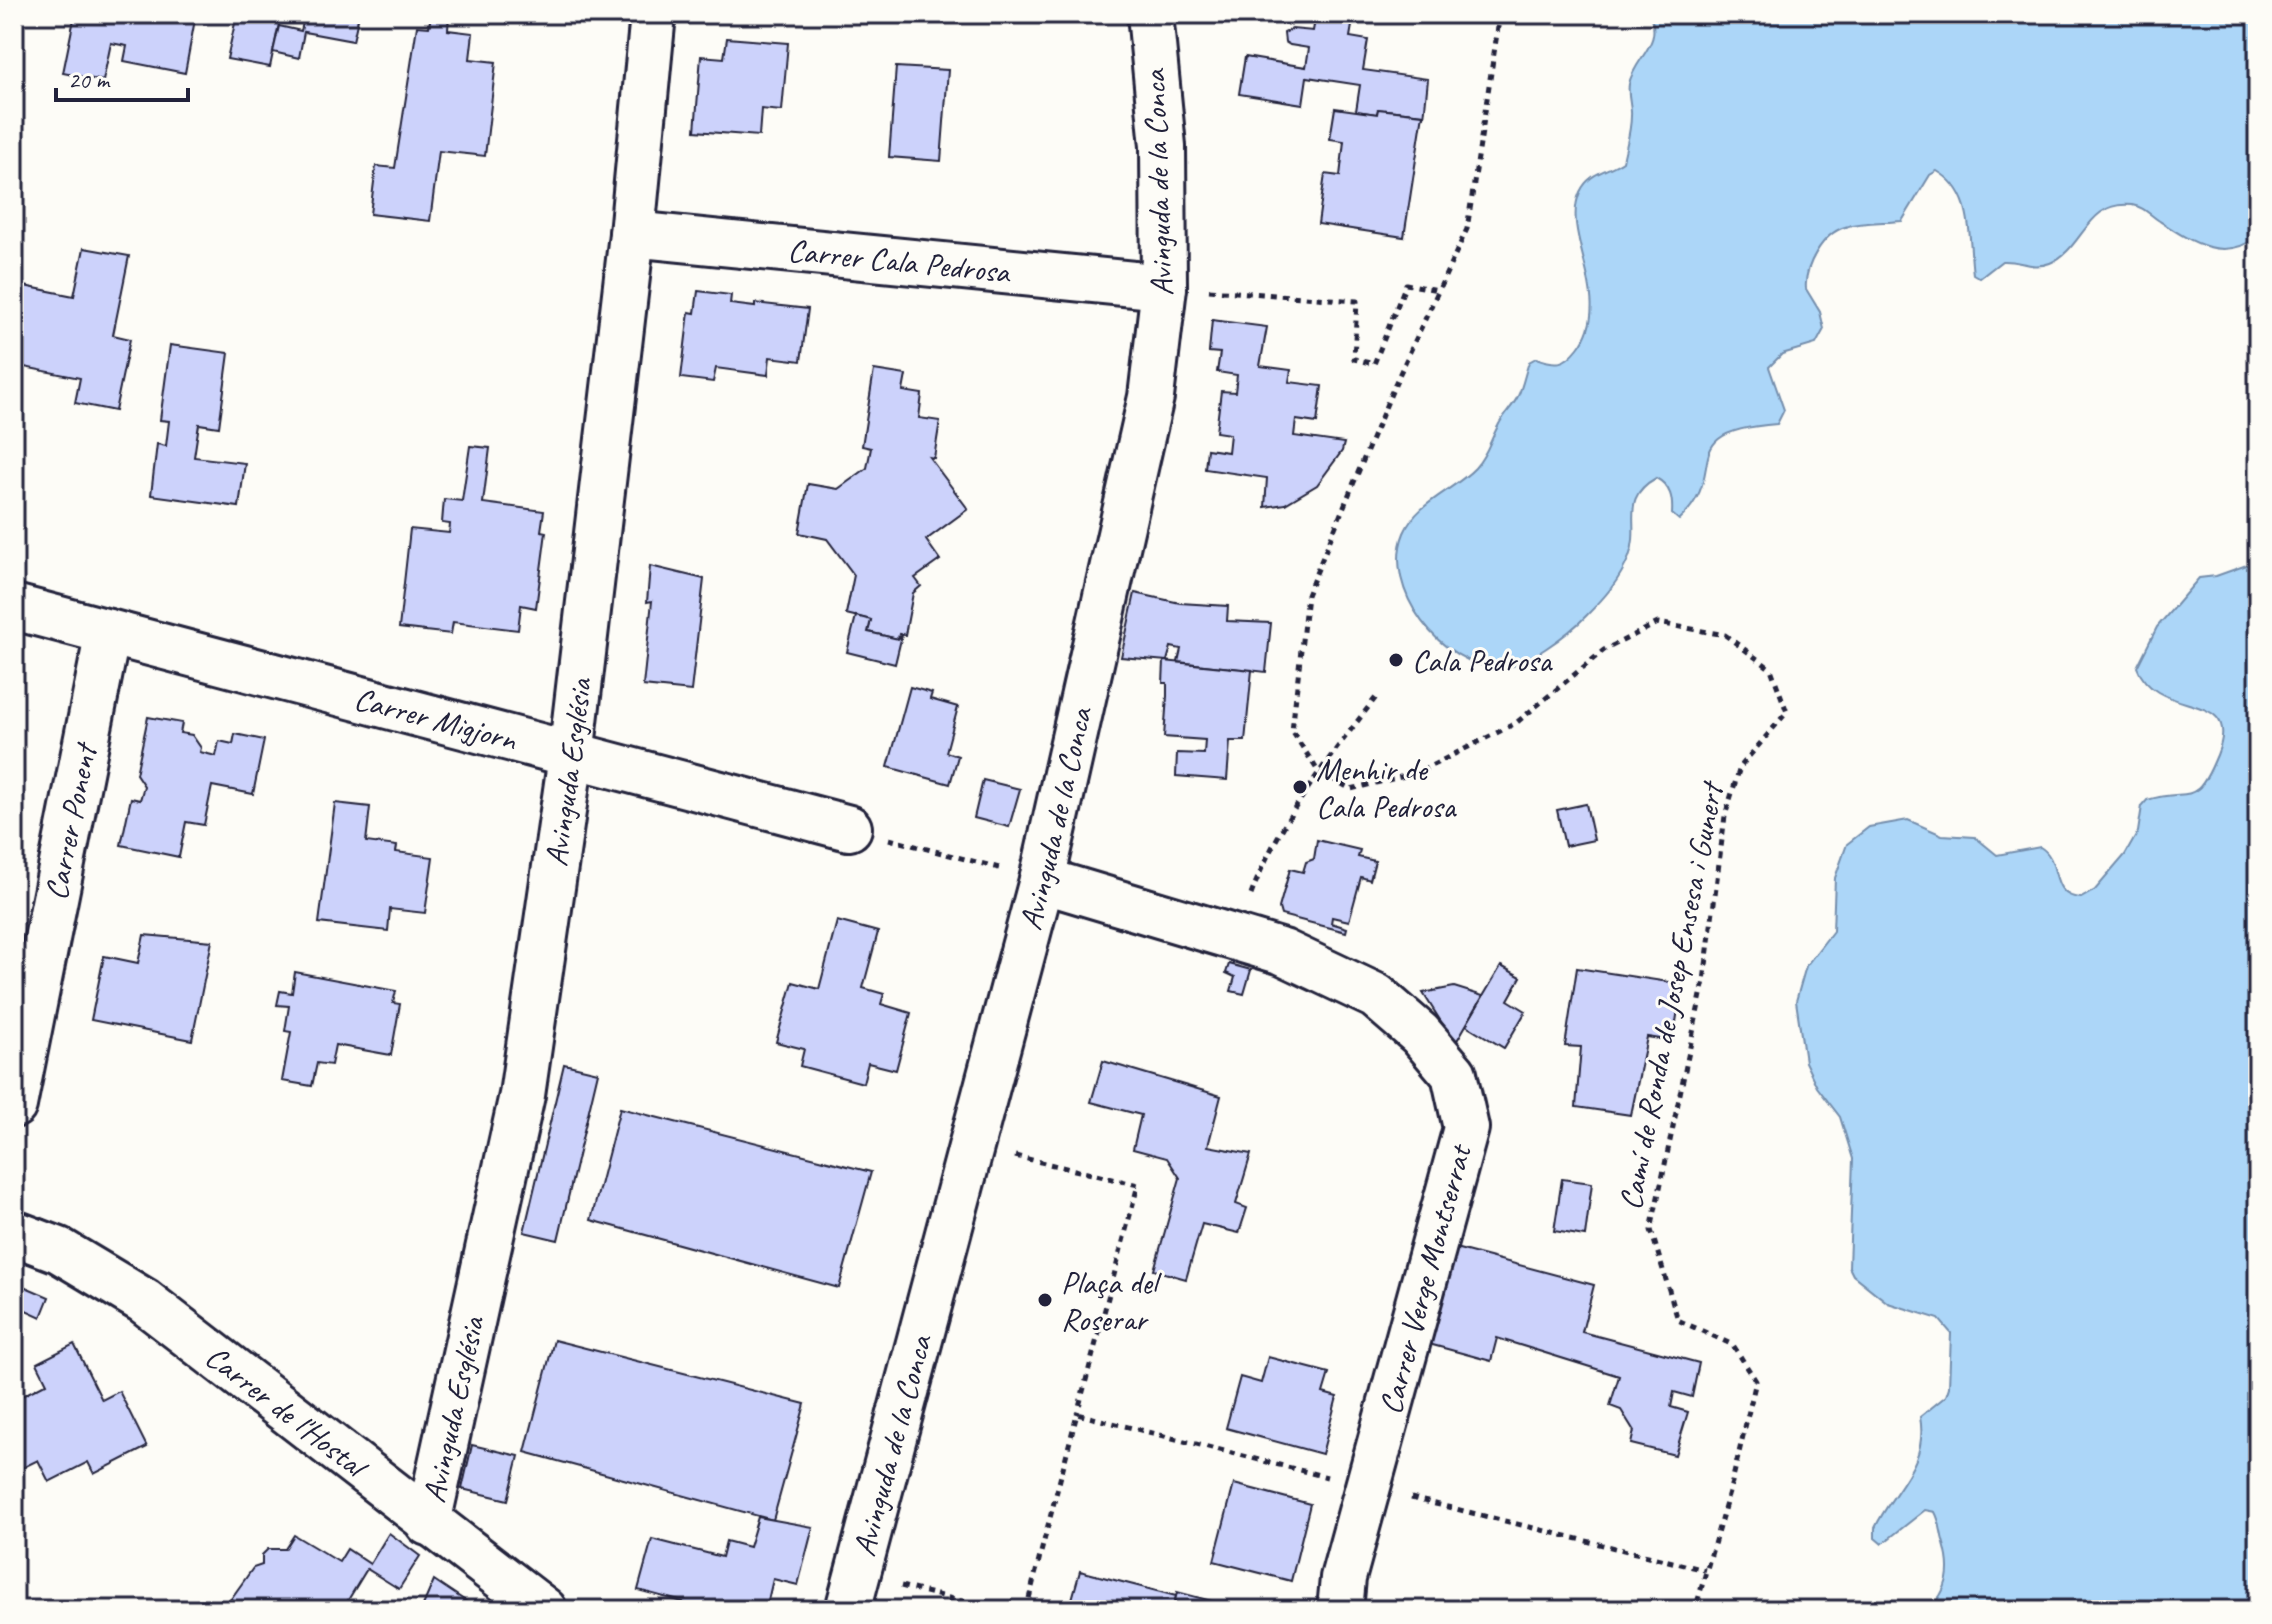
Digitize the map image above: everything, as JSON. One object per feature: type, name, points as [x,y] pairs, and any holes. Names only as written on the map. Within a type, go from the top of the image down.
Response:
[{"type":"street","name":"Avinguda Església","points":[[428,1523],[522,1095],[571,756],[632,234],[653,14]]},
{"type":"street","name":"Avinguda de la Conca","points":[[853,1592],[1042,880],[1148,413],[1164,287],[1163,146],[1150,14]]},
{"type":"street","name":"Carrer Cala Pedrosa","points":[[632,234],[1164,287]]},
{"type":"street","name":"Carrer Migjorn","points":[[14,607],[849,828]]},
{"type":"street","name":"Carrer Ponent","points":[[14,1105],[108,632]]},
{"type":"street","name":"Carrer Verge Montserrat","points":[[1042,880],[1283,952],[1376,996],[1420,1034],[1454,1074],[1466,1128],[1343,1578],[1340,1610]]},
{"type":"street","name":"Carrer de l'Hostal","points":[[14,1233],[59,1250],[144,1301],[544,1610]]},
{"type":"path","points":[[1318,771],[1292,731],[1307,595],[1358,470],[1467,229],[1500,14]]},
{"type":"path","points":[[1164,287],[1357,301],[1354,359],[1374,364],[1406,284],[1438,290]]},
{"type":"path","name":"Camí de Ronda de Josep Ensesa i Gunert","points":[[1318,771],[1351,789],[1417,773],[1516,723],[1604,650],[1658,623],[1725,635],[1771,669],[1787,712],[1740,767],[1725,816],[1704,981],[1651,1230],[1678,1320],[1733,1345],[1756,1381],[1732,1482],[1695,1610]]},
{"type":"path","points":[[1262,863],[1318,771],[1377,696]]},
{"type":"path","points":[[849,828],[1042,880]]},
{"type":"path","points":[[971,1144],[1138,1185],[1026,1610]]},
{"type":"path","points":[[1077,1414],[1105,1418]]},
{"type":"path","points":[[853,1592],[997,1610]]},
{"type":"water","points":[[1649,14],[1677,20],[1682,14],[2258,14],[2258,236],[2245,244],[2219,249],[2194,242],[2140,207],[2117,205],[2095,217],[2071,247],[2050,263],[2037,266],[2002,261],[1980,278],[1973,274],[1964,204],[1949,180],[1937,171],[1930,175],[1902,221],[1845,227],[1829,237],[1816,252],[1808,271],[1806,289],[1820,312],[1824,329],[1816,344],[1782,354],[1769,367],[1784,410],[1777,424],[1744,428],[1724,435],[1713,445],[1702,485],[1694,502],[1679,520],[1672,514],[1671,498],[1665,485],[1656,478],[1644,486],[1634,504],[1629,557],[1616,581],[1599,602],[1559,640],[1521,663],[1500,668],[1478,664],[1438,640],[1409,600],[1401,578],[1399,555],[1404,533],[1417,513],[1479,463],[1500,422],[1518,396],[1529,362],[1536,358],[1554,363],[1564,361],[1578,348],[1588,329],[1592,309],[1590,289],[1576,209],[1580,192],[1588,180],[1623,161],[1631,122],[1629,84],[1651,42],[1653,24]]},
{"type":"water","points":[[2258,561],[2258,1610],[1928,1610],[1940,1595],[1948,1571],[1935,1512],[1925,1510],[1882,1544],[1875,1538],[1875,1528],[1914,1463],[1921,1434],[1920,1417],[1946,1396],[1951,1333],[1939,1319],[1888,1303],[1853,1275],[1849,1267],[1853,1159],[1840,1117],[1817,1087],[1805,1062],[1796,1001],[1806,966],[1833,931],[1835,878],[1847,844],[1869,827],[1908,820],[1942,835],[1975,837],[1997,855],[2040,847],[2051,860],[2063,891],[2081,898],[2095,890],[2125,855],[2138,832],[2142,806],[2147,800],[2190,793],[2203,784],[2217,755],[2222,734],[2219,720],[2209,712],[2161,694],[2147,683],[2137,667],[2157,627],[2199,578],[2216,576]]},
{"type":"building","points":[[75,14],[196,14],[185,73],[124,61],[127,46],[111,43],[103,81],[63,73]]},
{"type":"building","points":[[237,14],[281,14],[270,67],[227,59]]},
{"type":"building","points":[[305,14],[359,14],[353,41],[304,32],[299,58],[273,52],[279,26],[301,31]]},
{"type":"building","points":[[431,14],[449,14],[448,30],[473,33],[470,59],[496,62],[485,156],[439,151],[430,221],[370,214],[376,166],[395,168],[417,26],[429,27]]},
{"type":"building","points":[[1316,14],[1354,14],[1350,37],[1368,40],[1363,70],[1428,79],[1424,118],[1423,114],[1378,109],[1377,114],[1356,111],[1360,85],[1307,77],[1303,104],[1239,94],[1245,57],[1306,67],[1309,48],[1285,42],[1284,33],[1292,29],[1313,31]]},
{"type":"building","points":[[727,38],[788,43],[782,111],[761,109],[759,136],[695,131],[701,56],[724,58]]},
{"type":"building","points":[[896,67],[948,70],[941,161],[889,157]]},
{"type":"building","points":[[1335,108],[1377,114],[1378,109],[1423,114],[1404,237],[1318,224],[1325,174],[1340,176],[1344,141],[1330,139]]},
{"type":"building","points":[[84,248],[129,256],[113,335],[130,339],[115,411],[75,403],[80,378],[14,365],[14,312],[19,285],[74,296]]},
{"type":"building","points":[[698,291],[731,295],[730,304],[755,307],[755,303],[808,309],[801,361],[770,357],[768,375],[716,368],[713,382],[681,378],[689,312],[695,313]]},
{"type":"building","points":[[1212,320],[1267,327],[1260,366],[1291,370],[1289,382],[1322,386],[1317,423],[1296,420],[1294,436],[1344,443],[1342,451],[1317,485],[1285,504],[1265,507],[1267,478],[1205,469],[1207,449],[1228,452],[1230,434],[1216,432],[1221,391],[1235,392],[1237,375],[1217,372],[1220,353],[1209,352]]},
{"type":"building","points":[[170,345],[229,353],[219,427],[199,424],[194,457],[245,463],[239,507],[151,495],[157,444],[166,446],[169,421],[160,420]]},
{"type":"building","points":[[874,370],[906,375],[903,391],[922,394],[919,418],[940,421],[934,458],[929,457],[968,509],[926,540],[940,560],[915,578],[921,586],[913,593],[905,635],[899,634],[898,639],[868,632],[871,620],[846,614],[854,575],[827,539],[799,533],[808,484],[838,489],[867,468],[871,448],[862,446]]},
{"type":"building","points":[[470,446],[490,448],[483,503],[544,511],[541,531],[546,532],[536,608],[521,605],[518,630],[453,622],[451,634],[399,628],[410,529],[449,533],[450,524],[442,523],[444,499],[462,501]]},
{"type":"building","points":[[650,566],[704,579],[691,691],[643,686],[652,601],[647,602]]},
{"type":"building","points":[[1135,593],[1180,603],[1228,606],[1227,621],[1271,623],[1266,672],[1178,662],[1181,649],[1171,647],[1167,661],[1121,657]]},
{"type":"building","points":[[856,616],[871,620],[868,632],[898,639],[902,635],[895,664],[847,652]]},
{"type":"building","points":[[1164,661],[1252,670],[1245,741],[1230,741],[1227,780],[1176,776],[1177,753],[1204,754],[1205,740],[1164,737],[1167,683],[1163,683]]},
{"type":"building","points":[[910,687],[932,693],[930,699],[958,707],[946,752],[958,756],[950,784],[888,767]]},
{"type":"building","points":[[148,717],[182,723],[180,733],[192,735],[201,748],[200,752],[216,756],[219,741],[233,744],[235,734],[264,740],[253,794],[212,786],[204,825],[186,822],[179,857],[121,845],[131,798],[140,800],[144,786],[136,774]]},
{"type":"building","points":[[983,780],[1020,789],[1009,827],[974,818]]},
{"type":"building","points":[[335,803],[370,807],[366,842],[397,846],[396,852],[433,857],[425,913],[390,909],[388,931],[319,923]]},
{"type":"building","points":[[1586,804],[1594,840],[1565,846],[1557,810]]},
{"type":"building","points":[[1317,840],[1360,850],[1358,857],[1375,861],[1370,880],[1361,877],[1349,921],[1332,917],[1331,923],[1347,928],[1346,932],[1281,915],[1279,908],[1290,869],[1303,872],[1306,862],[1314,859]]},
{"type":"building","points":[[837,921],[878,932],[863,988],[884,994],[881,1004],[911,1013],[896,1070],[868,1063],[863,1083],[800,1066],[804,1049],[776,1042],[793,982],[819,989]]},
{"type":"building","points":[[144,935],[212,941],[192,1040],[91,1020],[104,956],[138,963]]},
{"type":"building","points":[[1229,964],[1251,970],[1244,994],[1231,991],[1235,977],[1226,973]]},
{"type":"building","points":[[1501,966],[1521,977],[1508,1000],[1526,1011],[1504,1048],[1466,1025]]},
{"type":"building","points":[[1577,968],[1682,984],[1673,1041],[1647,1037],[1631,1115],[1576,1107],[1581,1047],[1565,1046]]},
{"type":"building","points":[[295,972],[396,991],[393,1003],[400,1004],[391,1055],[335,1045],[331,1065],[317,1063],[312,1086],[282,1081],[291,1032],[285,1031],[289,1006],[277,1005],[280,991],[292,993]]},
{"type":"building","points":[[1454,987],[1483,996],[1455,1044],[1423,993]]},
{"type":"building","points":[[1103,1061],[1221,1096],[1208,1146],[1251,1154],[1236,1204],[1247,1208],[1239,1233],[1202,1224],[1186,1279],[1154,1270],[1180,1178],[1167,1158],[1133,1149],[1141,1115],[1091,1102]]},
{"type":"building","points":[[564,1064],[598,1072],[558,1240],[524,1232]]},
{"type":"building","points":[[620,1108],[871,1172],[839,1288],[591,1220]]},
{"type":"building","points":[[1562,1179],[1592,1183],[1585,1236],[1554,1231]]},
{"type":"building","points":[[1455,1248],[1594,1285],[1582,1332],[1699,1363],[1692,1397],[1674,1392],[1671,1407],[1688,1412],[1675,1455],[1631,1444],[1634,1431],[1621,1410],[1610,1406],[1619,1376],[1497,1338],[1491,1361],[1429,1344]]},
{"type":"building","points":[[14,1282],[49,1297],[41,1317],[24,1309],[17,1324],[14,1323]]},
{"type":"building","points":[[554,1340],[805,1404],[773,1520],[525,1452]]},
{"type":"building","points":[[74,1344],[102,1400],[119,1391],[147,1447],[94,1474],[88,1462],[49,1482],[38,1460],[14,1472],[14,1400],[47,1383],[37,1363]]},
{"type":"building","points":[[1268,1357],[1329,1373],[1323,1393],[1337,1397],[1322,1454],[1226,1428],[1240,1377],[1261,1383]]},
{"type":"building","points":[[472,1445],[519,1456],[508,1500],[462,1489]]},
{"type":"building","points":[[1234,1484],[1310,1504],[1291,1581],[1214,1561]]},
{"type":"building","points":[[758,1517],[813,1527],[798,1585],[773,1579],[767,1605],[777,1610],[681,1610],[683,1602],[638,1590],[652,1539],[722,1557],[726,1541],[749,1547]]},
{"type":"building","points":[[389,1533],[420,1556],[399,1589],[367,1569],[342,1610],[319,1610],[303,1601],[293,1610],[265,1607],[223,1610],[253,1568],[262,1565],[262,1555],[268,1549],[285,1549],[294,1535],[339,1562],[347,1549],[370,1564]]},
{"type":"building","points":[[1080,1571],[1176,1596],[1173,1610],[1069,1610]]},
{"type":"building","points":[[434,1580],[479,1610],[421,1610]]},
{"type":"building","points":[[1177,1592],[1246,1610],[1173,1610]]},
{"type":"place","name":"Cala Pedrosa","points":[[1396,660]]},
{"type":"place","name":"Menhir de Cala Pedrosa","points":[[1300,787]]},
{"type":"place","name":"Plaça del Roserar","points":[[1045,1300]]}]
